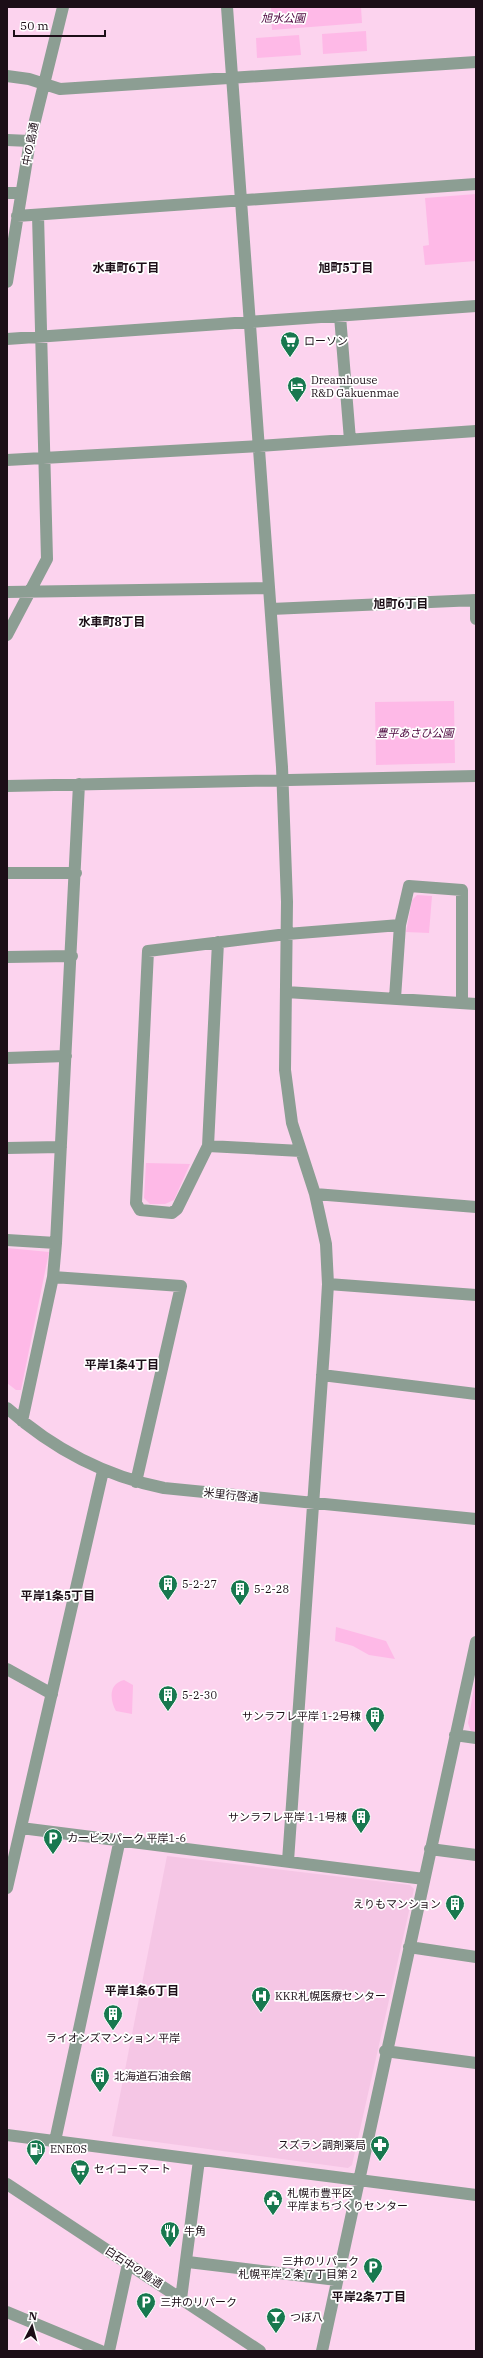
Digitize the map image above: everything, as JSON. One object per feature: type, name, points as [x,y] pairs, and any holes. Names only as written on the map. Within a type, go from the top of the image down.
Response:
[{"type":"street","name":"中の島通","points":[[7,282],[30,140],[63,7]]},
{"type":"street","points":[[227,7],[283,779],[287,934],[287,1093],[301,1151],[315,1194],[326,1244],[328,1284],[288,1861]]},
{"type":"street","points":[[7,76],[45,83],[60,89],[476,62]]},
{"type":"street","points":[[7,140],[30,140]]},
{"type":"street","points":[[17,216],[476,184]]},
{"type":"street","points":[[7,193],[21,193]]},
{"type":"street","points":[[7,635],[48,559],[43,458],[38,215]]},
{"type":"street","points":[[7,339],[476,306]]},
{"type":"street","points":[[340,316],[350,440]]},
{"type":"street","points":[[7,460],[259,446],[476,431]]},
{"type":"street","points":[[7,592],[31,593],[269,588]]},
{"type":"street","points":[[271,609],[476,600],[476,619]]},
{"type":"street","points":[[7,786],[476,776]]},
{"type":"street","points":[[22,1421],[53,1277],[56,1244],[72,956],[79,784]]},
{"type":"street","points":[[7,873],[76,873]]},
{"type":"street","points":[[396,998],[400,925],[409,886],[462,890],[462,1003]]},
{"type":"street","points":[[218,942],[208,1146],[177,1209],[172,1213],[140,1210],[136,1203],[148,951],[218,942],[287,934],[400,925]]},
{"type":"street","points":[[7,958],[72,956]]},
{"type":"street","points":[[286,992],[476,1004]]},
{"type":"street","points":[[7,1058],[66,1056]]},
{"type":"street","points":[[208,1146],[301,1151]]},
{"type":"street","points":[[7,1148],[61,1147]]},
{"type":"street","points":[[315,1194],[476,1207]]},
{"type":"street","points":[[7,1240],[56,1244]]},
{"type":"street","points":[[53,1277],[181,1286],[136,1482]]},
{"type":"street","points":[[328,1284],[476,1295]]},
{"type":"street","points":[[322,1375],[476,1394]]},
{"type":"street","name":"米里行啓通","points":[[7,1408],[22,1421],[64,1451],[103,1471],[136,1482],[164,1488],[476,1519]]},
{"type":"street","points":[[7,1888],[103,1471]]},
{"type":"street","points":[[322,2351],[385,2051],[455,1735],[474,1658],[476,1642]]},
{"type":"street","points":[[7,1669],[52,1694]]},
{"type":"street","points":[[455,1735],[476,1738]]},
{"type":"street","points":[[21,1828],[120,1839],[424,1879]]},
{"type":"street","points":[[55,2141],[120,1839]]},
{"type":"street","points":[[430,1849],[476,1855]]},
{"type":"street","points":[[409,1947],[476,1956]]},
{"type":"street","points":[[385,2051],[476,2063]]},
{"type":"street","points":[[7,2135],[476,2194]]},
{"type":"street","points":[[181,2299],[188,2262],[200,2160]]},
{"type":"street","name":"白石中の島通","points":[[7,2184],[254,2349]]},
{"type":"street","points":[[188,2262],[337,2280]]},
{"type":"street","points":[[109,2351],[128,2264]]},
{"type":"street","points":[[7,2312],[101,2351]]},
{"type":"shaded area","name":"KKR札幌医療センター","points":[[167,1856],[410,1885],[414,1889],[352,2165],[348,2168],[112,2136]]},
{"type":"green space","name":"旭水公園","points":[[271,7],[361,7],[362,23],[272,30]]},
{"type":"green space","points":[[366,31],[367,51],[323,54],[322,34]]},
{"type":"green space","points":[[299,35],[301,55],[257,58],[256,38]]},
{"type":"green space","points":[[476,194],[476,261],[425,265],[423,246],[429,245],[425,198]]},
{"type":"green space","name":"豊平あさひ公園","points":[[454,701],[455,763],[376,765],[375,702]]},
{"type":"green space","points":[[417,895],[432,896],[429,933],[406,932],[412,900]]},
{"type":"green space","points":[[146,1163],[190,1164],[174,1200],[165,1204],[150,1204],[144,1198]]},
{"type":"green space","points":[[7,1248],[49,1252],[21,1390],[16,1390],[7,1383]]},
{"type":"green space","points":[[336,1627],[386,1641],[395,1659],[369,1655],[353,1646],[335,1641]]},
{"type":"green space","points":[[476,1675],[476,1733],[471,1732],[468,1723]]},
{"type":"green space","points":[[124,1680],[133,1685],[132,1714],[116,1711],[112,1702],[112,1693],[115,1685]]},
{"type":"place","name":"ローソン","points":[[290,358]]},
{"type":"place","name":"Dreamhouse R&D Gakuenmae","points":[[297,403]]},
{"type":"place","name":"5-2-27","points":[[168,1601]]},
{"type":"place","name":"5-2-28","points":[[240,1606]]},
{"type":"place","name":"5-2-30","points":[[168,1712]]},
{"type":"place","name":"サンラフレ平岸 1-2号棟","points":[[375,1733]]},
{"type":"place","name":"サンラフレ平岸 1-1号棟","points":[[361,1834]]},
{"type":"place","name":"カービスパーク 平岸1-6","points":[[53,1855]]},
{"type":"place","name":"えりもマンション","points":[[455,1921]]},
{"type":"place","name":"KKR札幌医療センター","points":[[261,2013]]},
{"type":"place","name":"ライオンズマンション 平岸","points":[[113,2031]]},
{"type":"place","name":"北海道石油会館","points":[[100,2093]]},
{"type":"place","name":"スズラン調剤薬局","points":[[380,2162]]},
{"type":"place","name":"ENEOS","points":[[36,2166]]},
{"type":"place","name":"セイコーマート","points":[[80,2186]]},
{"type":"place","name":"札幌市豊平区 平岸まちづくりセンター","points":[[273,2216]]},
{"type":"place","name":"牛角","points":[[170,2248]]},
{"type":"place","name":"三井のリパーク 札幌平岸２条７丁目第２","points":[[373,2284]]},
{"type":"place","name":"三井のリパーク","points":[[146,2319]]},
{"type":"place","name":"つぼ八","points":[[276,2334]]},
{"type":"district","name":"水車町6丁目","points":[[126,267]]},
{"type":"district","name":"旭町5丁目","points":[[346,267]]},
{"type":"district","name":"旭町6丁目","points":[[401,603]]},
{"type":"district","name":"水車町8丁目","points":[[112,621]]},
{"type":"district","name":"平岸1条4丁目","points":[[122,1364]]},
{"type":"district","name":"平岸1条5丁目","points":[[58,1595]]},
{"type":"district","name":"平岸1条6丁目","points":[[142,1990]]},
{"type":"district","name":"平岸2条7丁目","points":[[369,2296]]}]
